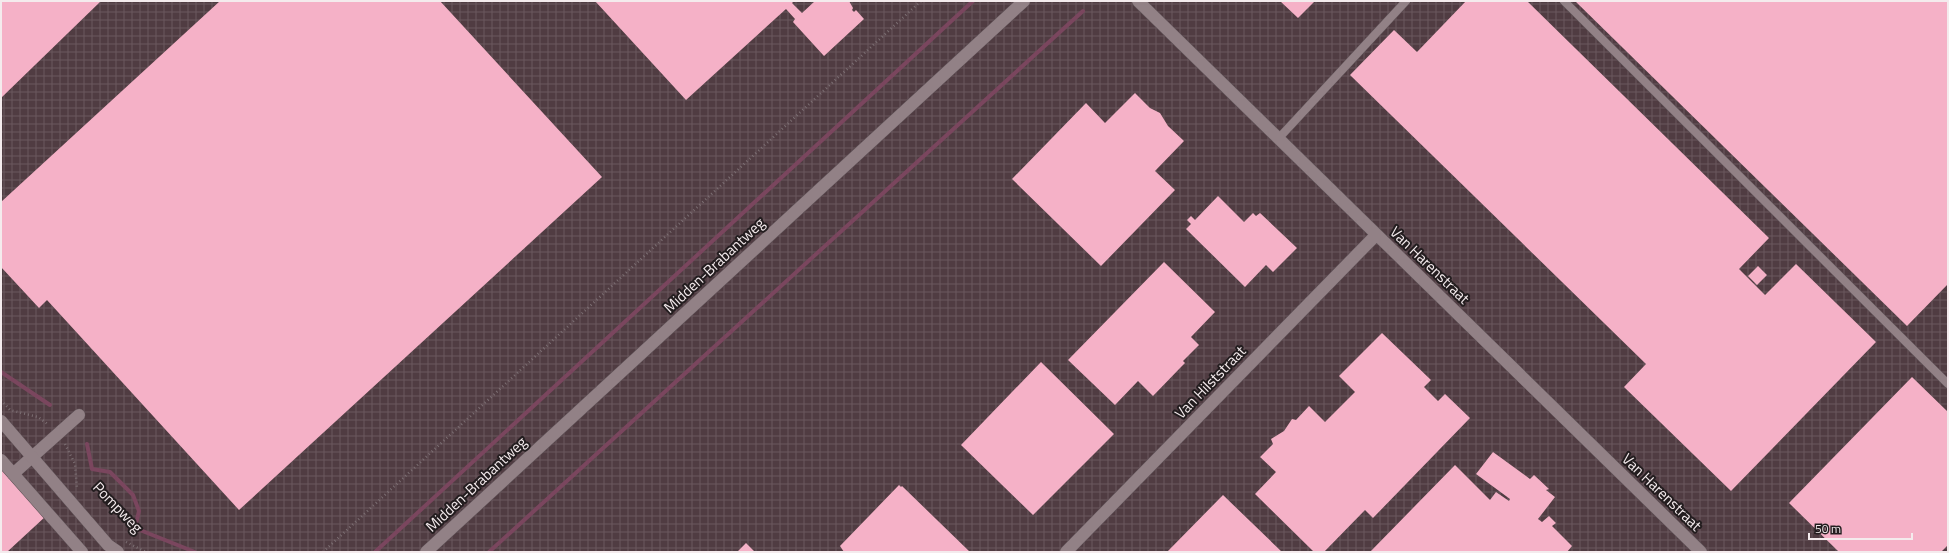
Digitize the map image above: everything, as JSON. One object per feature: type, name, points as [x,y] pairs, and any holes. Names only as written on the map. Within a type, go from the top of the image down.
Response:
[{"type":"street","name":"Midden-Brabantweg","points":[[426,552],[1024,1]]},
{"type":"street","name":"Van Harenstraat","points":[[1138,1],[1701,552]]},
{"type":"street","name":"Van Hilststraat","points":[[1066,552],[1376,235]]},
{"type":"street","points":[[13,474],[79,415]]},
{"type":"street","name":"Pompweg","points":[[1,421],[108,545],[118,552]]},
{"type":"street","points":[[1,460],[82,552]]},
{"type":"lane","points":[[1278,138],[1406,1]]},
{"type":"lane","points":[[1564,1],[1948,384]]},
{"type":"path","points":[[323,552],[921,1]]},
{"type":"path","name":"Pompweg","points":[[1,400],[10,410],[38,418],[48,424],[67,447],[75,464],[76,487],[81,492]]},
{"type":"path","name":"Pompweg","points":[[120,537],[136,548],[146,552]]},
{"type":"shaded area","points":[[1,1],[1948,1],[1948,552],[1,552]]},
{"type":"building","points":[[1,1],[101,1],[1,98]]},
{"type":"building","points":[[220,1],[440,1],[602,177],[239,510],[47,300],[39,308],[1,267],[1,202]]},
{"type":"building","points":[[595,1],[794,1],[792,3],[802,13],[815,1],[849,1],[853,8],[852,10],[854,12],[856,10],[864,19],[824,56],[793,22],[795,19],[786,9],[686,100]]},
{"type":"building","points":[[1280,1],[1315,1],[1298,18]]},
{"type":"building","points":[[1466,1],[1527,1],[1769,238],[1739,269],[1765,295],[1796,264],[1876,342],[1731,491],[1624,387],[1646,364],[1350,75],[1394,30],[1417,52]]},
{"type":"building","points":[[1575,1],[1948,1],[1948,284],[1907,326]]},
{"type":"building","points":[[1135,93],[1150,108],[1160,113],[1168,126],[1184,141],[1155,171],[1175,190],[1101,266],[1012,179],[1086,103],[1105,123]]},
{"type":"building","points":[[1218,196],[1244,222],[1253,213],[1256,216],[1260,213],[1297,248],[1273,272],[1266,265],[1245,287],[1186,229],[1191,224],[1187,220],[1191,216],[1195,220]]},
{"type":"building","points":[[1164,262],[1215,312],[1191,337],[1199,345],[1183,361],[1185,363],[1153,396],[1138,381],[1115,405],[1068,360]]},
{"type":"building","points":[[1758,266],[1767,275],[1757,285],[1748,276]]},
{"type":"building","points":[[1382,333],[1431,380],[1424,387],[1438,401],[1445,394],[1470,418],[1373,518],[1365,510],[1324,552],[1314,552],[1255,494],[1276,472],[1260,457],[1273,444],[1271,439],[1284,431],[1292,419],[1296,420],[1309,406],[1325,422],[1355,392],[1339,376]]},
{"type":"building","points":[[1041,362],[1114,434],[1033,515],[961,445]]},
{"type":"building","points":[[1912,377],[1948,412],[1948,545],[1941,552],[1839,552],[1789,503]]},
{"type":"building","points":[[1493,452],[1530,479],[1534,475],[1549,489],[1546,490],[1555,497],[1538,519],[1542,522],[1549,516],[1556,523],[1552,526],[1572,546],[1567,552],[1370,552],[1455,465],[1490,500],[1496,492],[1509,501],[1510,499],[1476,474]]},
{"type":"building","points":[[1,467],[46,516],[7,552],[1,552]]},
{"type":"building","points":[[899,485],[901,487],[902,486],[970,552],[844,552],[840,546]]},
{"type":"building","points":[[1223,495],[1282,552],[1167,552]]},
{"type":"building","points":[[746,543],[755,552],[737,552]]},
{"type":"waterway","points":[[375,552],[973,1]]},
{"type":"waterway","points":[[489,552],[1083,11]]},
{"type":"waterway","points":[[1,372],[50,405]]},
{"type":"waterway","points":[[87,444],[92,469],[110,472],[133,495],[139,511],[135,528],[195,552]]}]
